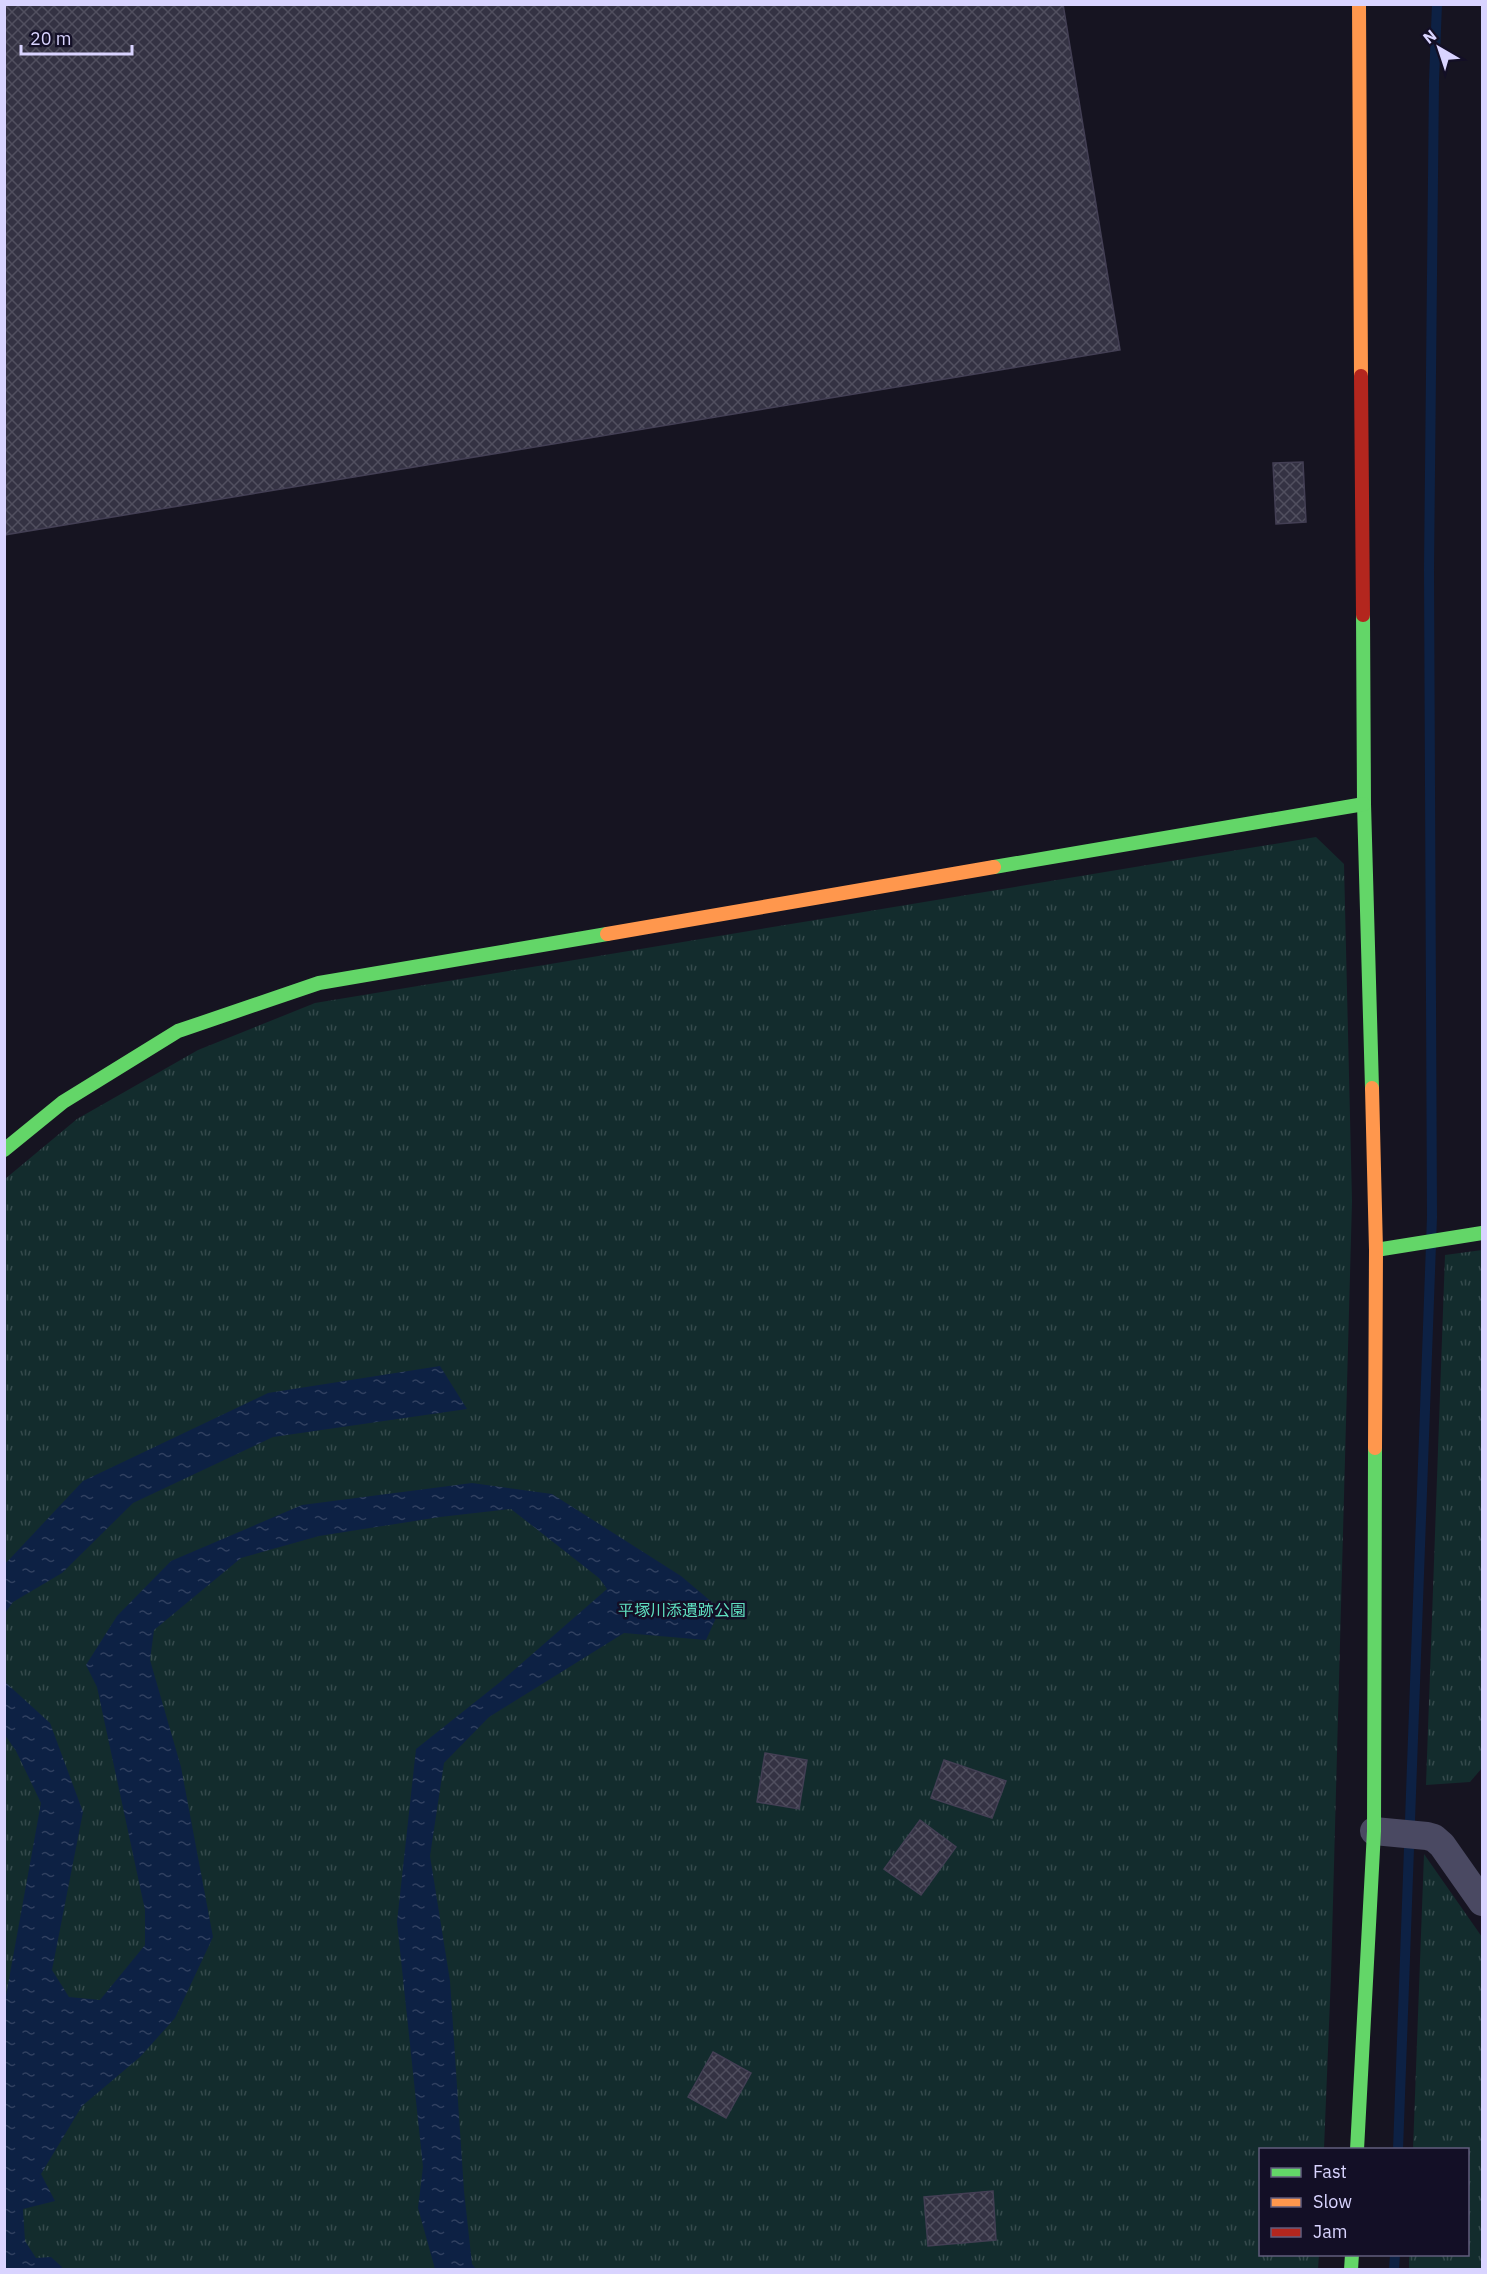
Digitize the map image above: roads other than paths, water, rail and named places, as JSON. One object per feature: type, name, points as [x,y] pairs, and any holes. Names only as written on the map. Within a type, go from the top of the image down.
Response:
[{"type":"street","points":[[1357,2148],[1374,1831],[1376,1250],[1364,804],[1359,4]]},
{"type":"street","points":[[4,1150],[63,1102],[178,1031],[319,983],[1364,804]]},
{"type":"street","points":[[1376,1250],[1477,1234]]},
{"type":"street","points":[[1374,1831],[1434,1838],[1442,1845],[1482,1902]]},
{"type":"water","points":[[440,1366],[467,1409],[273,1437],[133,1503],[62,1573],[13,1602],[5,1613],[5,1564],[83,1481],[268,1393]]},
{"type":"water","points":[[472,1483],[552,1494],[681,1576],[720,1609],[706,1640],[624,1633],[489,1717],[444,1763],[430,1856],[450,1981],[464,2191],[472,2264],[476,2269],[435,2269],[418,2208],[423,2167],[397,1922],[416,1749],[499,1683],[607,1589],[599,1578],[511,1509],[440,1517],[319,1536],[241,1558],[154,1630],[150,1660],[181,1767],[213,1937],[175,2018],[140,2057],[82,2106],[41,2174],[55,2201],[23,2209],[25,2241],[36,2258],[51,2257],[62,2267],[61,2269],[5,2269],[5,2001],[41,1803],[16,1751],[5,1735],[5,1682],[50,1723],[83,1812],[52,1970],[69,1997],[100,2000],[145,1945],[145,1910],[97,1687],[86,1665],[117,1616],[171,1561],[302,1505]]},
{"type":"waterway","points":[[1398,2148],[1432,1217],[1429,570],[1434,80],[1437,4]]},
{"type":"waterway","points":[[1394,2270],[1395,2256]]},
{"type":"park label","name":"平塚川添遺跡公園","points":[[682,1610]]}]
